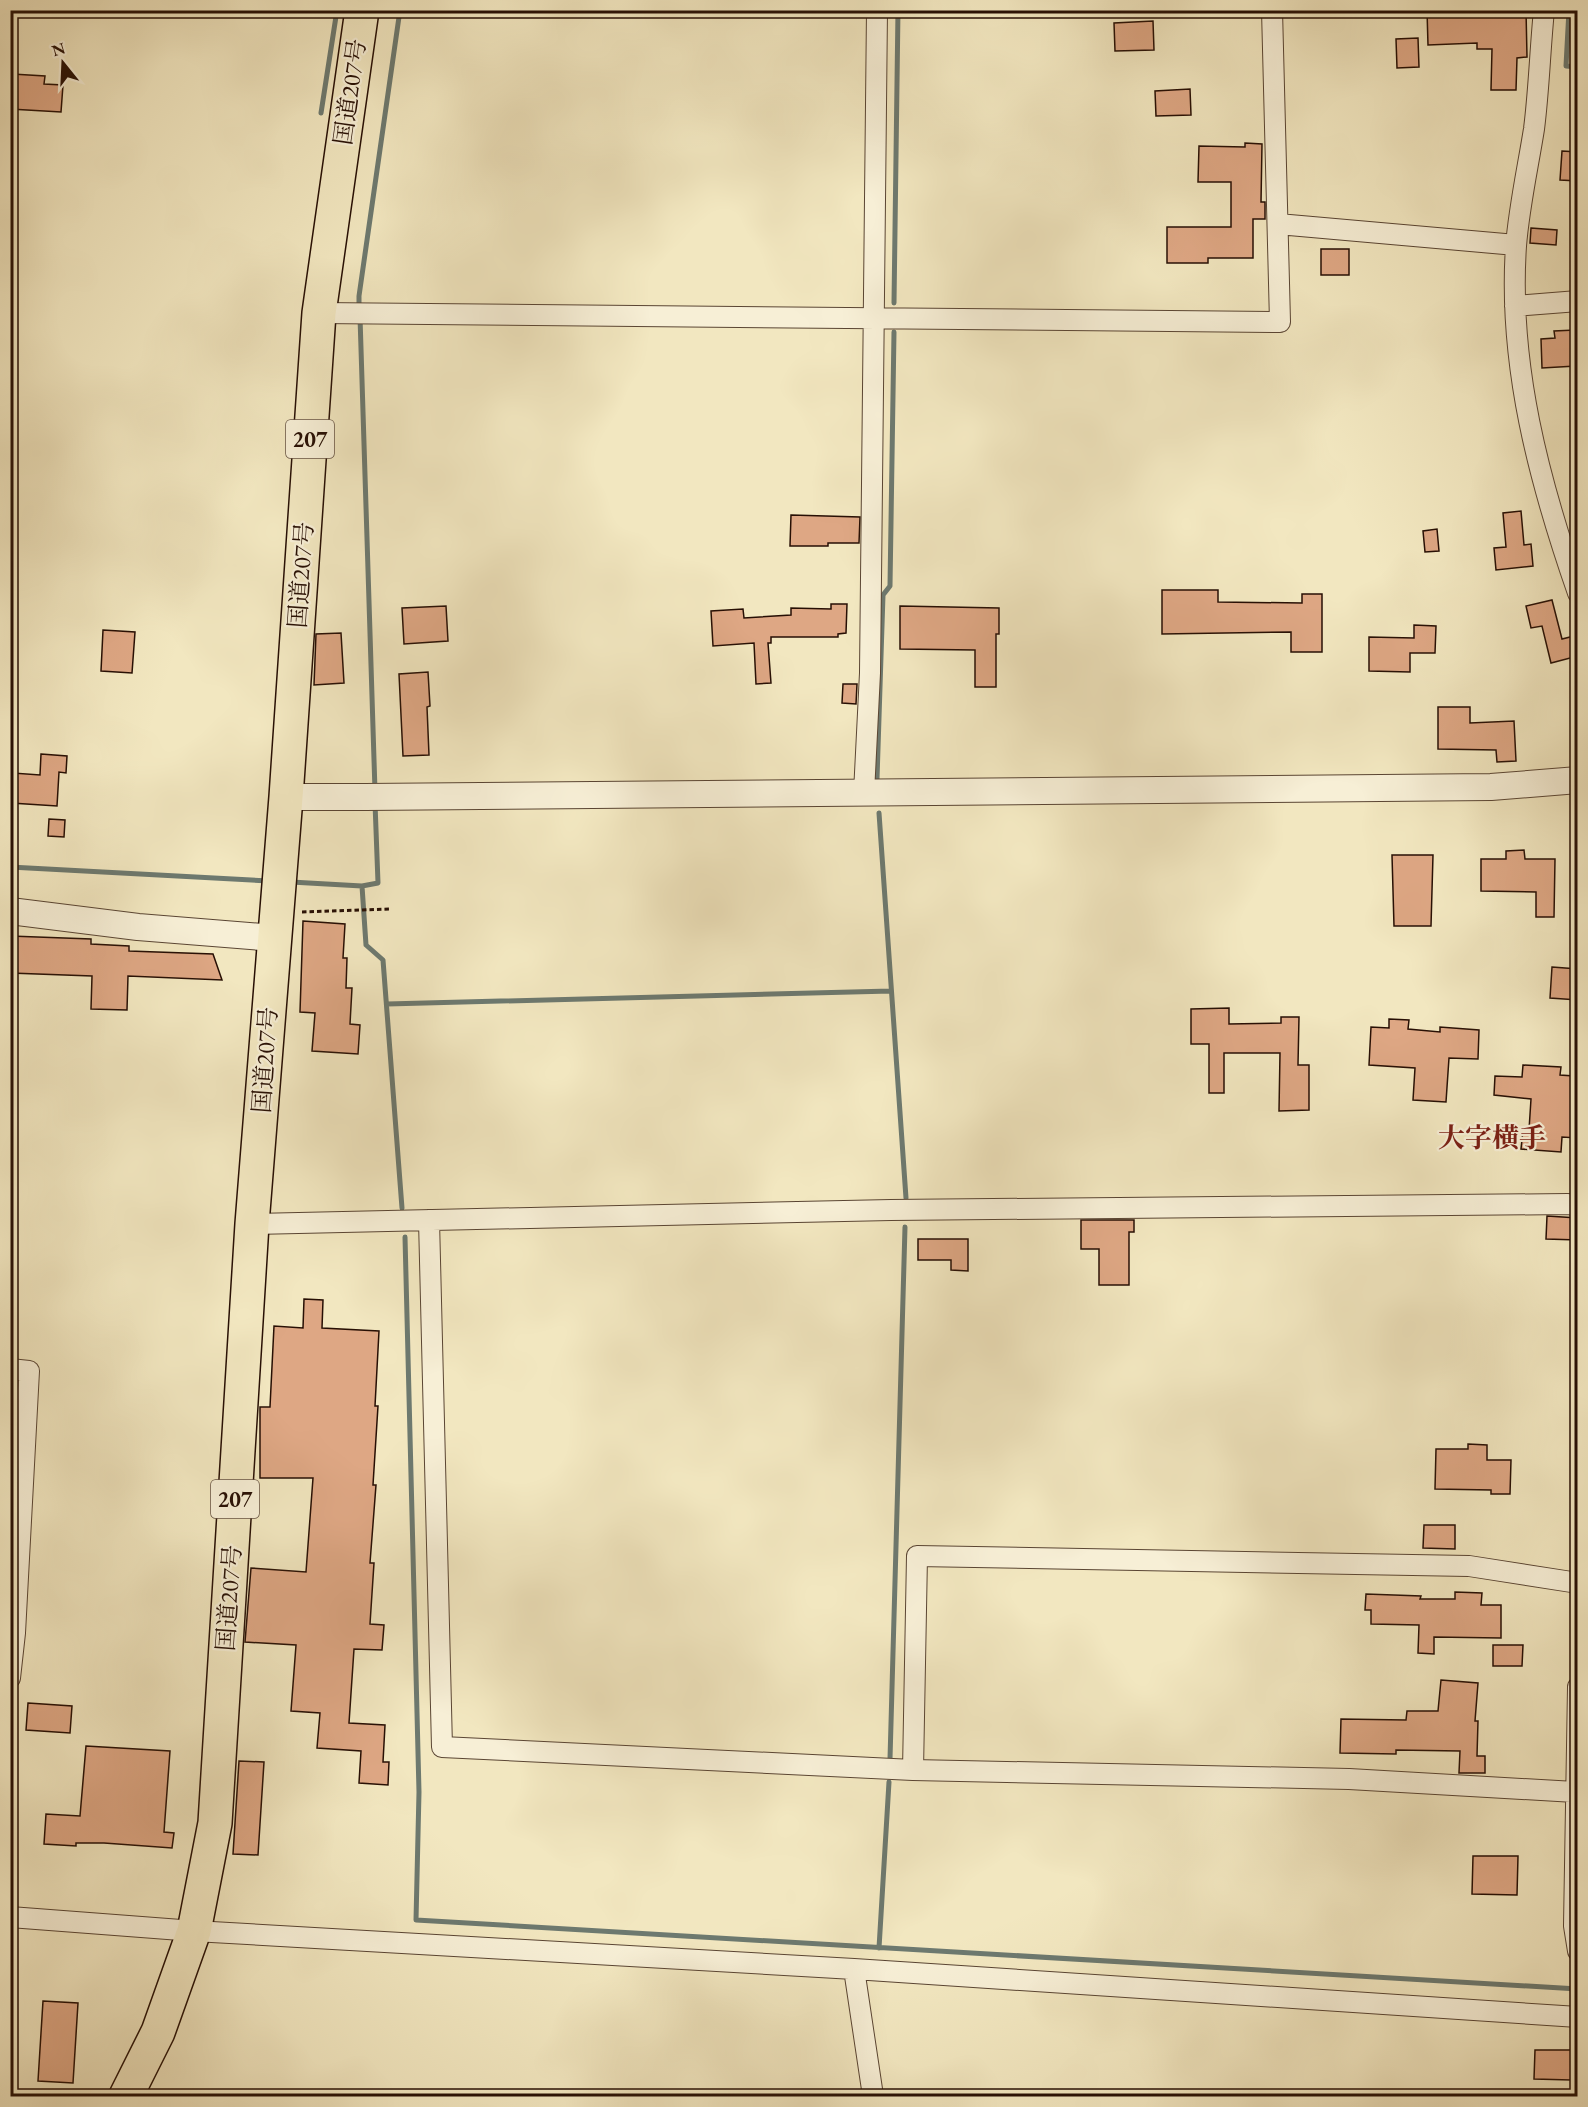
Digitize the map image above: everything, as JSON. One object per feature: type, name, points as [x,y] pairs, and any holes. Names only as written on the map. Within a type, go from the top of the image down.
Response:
[{"type":"highway","name":"国道207号","points":[[126,2097],[158,2032],[194,1930],[214,1823],[252,1224],[286,796],[319,314],[362,10]]},
{"type":"street","points":[[864,793],[870,673],[877,10]]},
{"type":"street","points":[[319,314],[1280,322],[1272,10]]},
{"type":"street","points":[[1544,10],[1534,126],[1516,245],[1515,306],[1518,356],[1530,432],[1562,547],[1578,593]]},
{"type":"street","points":[[1278,224],[1516,245]]},
{"type":"street","points":[[1515,306],[1578,301]]},
{"type":"street","points":[[286,796],[1491,787],[1578,780]]},
{"type":"street","points":[[10,911],[138,927],[277,902]]},
{"type":"street","points":[[252,1224],[891,1210],[1569,1204],[1578,1206]]},
{"type":"street","points":[[429,1220],[442,1747],[913,1770],[1349,1779],[1575,1792]]},
{"type":"street","points":[[10,1369],[29,1371],[15,1633],[10,1678]]},
{"type":"street","points":[[913,1770],[917,1556],[1469,1566],[1578,1582]]},
{"type":"street","points":[[1578,1687],[1574,1926],[1578,1951]]},
{"type":"street","points":[[10,1917],[854,1969],[1578,2017]]},
{"type":"street","points":[[854,1969],[873,2097]]},
{"type":"path","points":[[277,902],[354,910],[391,909]]},
{"type":"building","points":[[1427,10],[1526,10],[1527,57],[1517,58],[1516,90],[1491,90],[1492,49],[1477,49],[1477,43],[1428,45]]},
{"type":"building","points":[[1153,21],[1154,50],[1115,51],[1114,23]]},
{"type":"building","points":[[1418,38],[1419,67],[1397,68],[1396,39]]},
{"type":"building","points":[[12,74],[45,76],[44,84],[63,85],[61,112],[10,109]]},
{"type":"building","points":[[1190,89],[1191,115],[1156,116],[1155,91]]},
{"type":"building","points":[[1245,143],[1262,144],[1261,202],[1265,202],[1265,219],[1253,219],[1253,258],[1208,258],[1208,263],[1167,263],[1167,227],[1231,227],[1231,182],[1198,182],[1199,146],[1245,147]]},
{"type":"building","points":[[1562,151],[1578,152],[1578,181],[1560,180]]},
{"type":"building","points":[[1531,228],[1557,230],[1556,245],[1530,243]]},
{"type":"building","points":[[1321,249],[1349,249],[1349,275],[1321,275]]},
{"type":"building","points":[[1575,330],[1576,366],[1542,368],[1541,339],[1555,338],[1554,331]]},
{"type":"building","points":[[1521,511],[1524,545],[1531,544],[1533,566],[1496,570],[1494,548],[1506,547],[1503,513]]},
{"type":"building","points":[[791,515],[860,517],[859,543],[790,546]]},
{"type":"building","points":[[1437,529],[1439,551],[1425,552],[1423,531]]},
{"type":"building","points":[[1162,590],[1218,590],[1218,602],[1302,603],[1302,594],[1322,594],[1322,652],[1291,652],[1291,632],[1162,634]]},
{"type":"building","points":[[1552,600],[1562,639],[1578,635],[1578,656],[1551,663],[1542,626],[1531,628],[1526,606]]},
{"type":"building","points":[[831,604],[847,604],[846,633],[838,634],[838,637],[771,637],[771,643],[768,643],[771,683],[756,684],[754,643],[713,646],[711,611],[743,609],[744,618],[791,615],[791,608],[831,609]]},
{"type":"building","points":[[446,606],[448,641],[404,644],[402,608]]},
{"type":"building","points":[[900,606],[999,608],[999,634],[996,634],[996,687],[975,687],[975,650],[900,649]]},
{"type":"building","points":[[1414,625],[1436,626],[1435,653],[1410,653],[1410,672],[1369,671],[1369,637],[1414,638]]},
{"type":"building","points":[[103,630],[135,632],[132,673],[101,671]]},
{"type":"building","points":[[341,633],[344,683],[314,685],[316,634]]},
{"type":"building","points":[[428,672],[429,755],[403,756],[399,674]]},
{"type":"building","points":[[843,684],[857,684],[856,704],[842,703]]},
{"type":"building","points":[[1438,707],[1470,707],[1470,723],[1514,721],[1516,761],[1497,762],[1496,750],[1438,749]]},
{"type":"building","points":[[41,754],[67,756],[66,773],[59,772],[57,806],[11,803],[13,773],[40,775]]},
{"type":"building","points":[[49,819],[65,820],[64,837],[48,836]]},
{"type":"building","points":[[1524,850],[1525,859],[1555,859],[1554,917],[1536,917],[1536,892],[1481,891],[1481,859],[1506,859],[1506,851]]},
{"type":"building","points":[[1392,855],[1433,855],[1431,926],[1394,926]]},
{"type":"building","points":[[303,921],[345,924],[343,958],[347,958],[346,988],[352,988],[350,1024],[360,1025],[358,1054],[312,1051],[315,1013],[300,1012]]},
{"type":"building","points":[[10,936],[91,939],[91,944],[129,946],[129,951],[213,954],[222,980],[128,976],[127,1010],[91,1009],[92,976],[10,973]]},
{"type":"building","points":[[1552,967],[1578,969],[1578,1000],[1550,998]]},
{"type":"building","points":[[1229,1008],[1229,1024],[1281,1023],[1281,1017],[1299,1017],[1298,1065],[1309,1065],[1309,1110],[1279,1111],[1280,1053],[1224,1053],[1224,1093],[1209,1093],[1209,1044],[1191,1044],[1191,1009]]},
{"type":"building","points":[[1389,1019],[1409,1020],[1408,1029],[1440,1032],[1440,1027],[1479,1030],[1478,1059],[1449,1058],[1446,1102],[1413,1100],[1415,1068],[1369,1065],[1371,1027],[1389,1028]]},
{"type":"building","points":[[1523,1065],[1561,1067],[1560,1075],[1574,1076],[1572,1115],[1578,1116],[1578,1138],[1562,1137],[1561,1152],[1521,1149],[1523,1130],[1529,1130],[1531,1099],[1494,1095],[1495,1076],[1522,1077]]},
{"type":"building","points":[[1547,1216],[1578,1218],[1578,1240],[1546,1239]]},
{"type":"building","points":[[1081,1220],[1134,1220],[1134,1232],[1129,1232],[1129,1285],[1099,1285],[1099,1249],[1081,1249]]},
{"type":"building","points":[[918,1239],[968,1239],[968,1271],[951,1270],[951,1260],[918,1260]]},
{"type":"building","points":[[304,1299],[323,1300],[322,1328],[379,1331],[375,1406],[378,1406],[373,1485],[376,1485],[370,1563],[374,1563],[370,1624],[384,1625],[382,1650],[354,1649],[349,1723],[385,1725],[383,1762],[389,1762],[388,1785],[359,1783],[361,1751],[317,1748],[320,1713],[291,1711],[296,1645],[245,1642],[251,1568],[306,1572],[313,1478],[260,1478],[260,1407],[270,1407],[274,1326],[303,1328]]},
{"type":"building","points":[[1468,1444],[1487,1445],[1487,1460],[1511,1460],[1510,1494],[1491,1494],[1491,1490],[1435,1489],[1436,1449],[1468,1449]]},
{"type":"building","points":[[1424,1525],[1455,1525],[1455,1549],[1423,1548]]},
{"type":"building","points":[[1455,1592],[1482,1593],[1481,1605],[1501,1605],[1501,1638],[1434,1637],[1434,1654],[1418,1653],[1419,1625],[1371,1624],[1371,1610],[1365,1610],[1366,1594],[1421,1596],[1420,1599],[1455,1599]]},
{"type":"building","points":[[1493,1645],[1523,1645],[1522,1666],[1493,1666]]},
{"type":"building","points":[[1441,1680],[1478,1683],[1475,1721],[1478,1721],[1477,1756],[1485,1756],[1485,1773],[1459,1773],[1460,1751],[1396,1750],[1396,1754],[1340,1753],[1341,1719],[1406,1720],[1407,1711],[1438,1711]]},
{"type":"building","points":[[28,1703],[72,1706],[70,1733],[26,1730]]},
{"type":"building","points":[[86,1746],[170,1751],[164,1832],[174,1833],[172,1848],[104,1843],[76,1843],[76,1846],[44,1844],[46,1814],[80,1816]]},
{"type":"building","points":[[239,1761],[264,1762],[258,1855],[233,1854]]},
{"type":"building","points":[[1473,1856],[1518,1856],[1517,1895],[1472,1894]]},
{"type":"building","points":[[43,2001],[78,2003],[73,2083],[38,2081]]},
{"type":"building","points":[[1535,2050],[1572,2050],[1571,2080],[1534,2079]]},
{"type":"waterway","points":[[321,113],[337,10]]},
{"type":"waterway","points":[[359,308],[400,10]]},
{"type":"waterway","points":[[894,303],[898,10]]},
{"type":"waterway","points":[[1569,10],[1566,66],[1578,67]]},
{"type":"waterway","points":[[360,317],[375,791]]},
{"type":"waterway","points":[[877,779],[883,595],[890,586],[894,332]]},
{"type":"waterway","points":[[291,882],[362,886],[378,883],[375,803]]},
{"type":"waterway","points":[[879,813],[906,1198]]},
{"type":"waterway","points":[[10,867],[269,881]]},
{"type":"waterway","points":[[362,886],[366,945],[383,960],[402,1208]]},
{"type":"waterway","points":[[387,1004],[891,991]]},
{"type":"waterway","points":[[890,1759],[905,1227]]},
{"type":"waterway","points":[[405,1237],[419,1792],[416,1920],[1578,1989]]},
{"type":"waterway","points":[[879,1948],[889,1782]]},
{"type":"district","name":"大字横手","points":[[1492,1138]]}]
